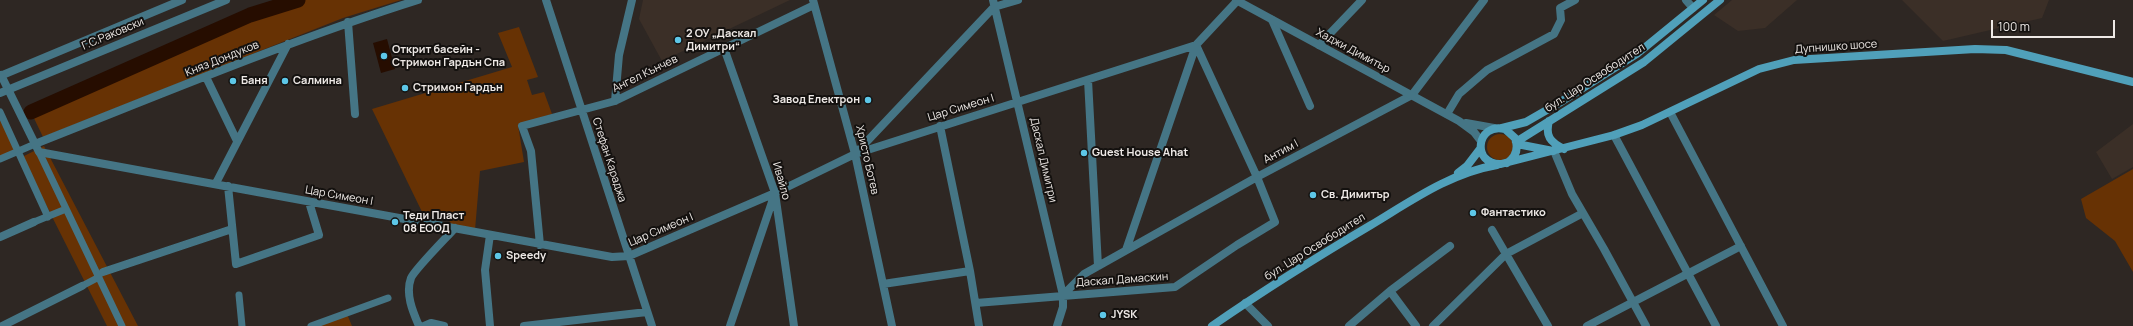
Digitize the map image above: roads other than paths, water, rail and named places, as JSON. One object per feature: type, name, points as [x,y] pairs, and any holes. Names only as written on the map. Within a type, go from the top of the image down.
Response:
[{"type":"main road","name":"бул. Цар Освободител","points":[[1498,128],[1526,122],[1559,103],[1638,53],[1703,0]]},
{"type":"main road","name":"бул. Цар Освободител","points":[[1517,143],[1549,121],[1644,62],[1720,0]]},
{"type":"main road","name":"Дупнишко шосе","points":[[1452,178],[1481,168],[1504,164],[1614,135],[1670,112],[1724,84],[1759,69],[1794,60],[1975,49],[2006,50],[2133,82]]},
{"type":"main road","points":[[1549,121],[1548,136],[1550,140],[1564,149]]},
{"type":"main road","points":[[1452,178],[1467,166],[1481,145],[1485,134],[1498,128],[1511,133],[1517,143],[1515,155],[1504,164],[1489,162],[1485,159],[1481,145]]},
{"type":"main road","points":[[1517,143],[1554,151]]},
{"type":"main road","name":"бул. Цар Освободител","points":[[1212,326],[1245,303],[1354,235],[1452,178]]},
{"type":"street","name":"Г.С.Раковски","points":[[0,75],[182,0]]},
{"type":"street","name":"Г.С.Раковски","points":[[0,93],[226,0]]},
{"type":"street","name":"Княз Дондуков","points":[[35,144],[288,44],[348,22],[418,0]]},
{"type":"street","name":"Стефан Караджа","points":[[546,0],[581,112],[652,326]]},
{"type":"street","points":[[615,101],[619,55],[632,0]]},
{"type":"street","points":[[855,154],[993,4],[1018,0]]},
{"type":"street","points":[[1126,250],[1196,45],[1237,0]]},
{"type":"street","name":"Хаджи Димитър","points":[[1237,0],[1459,121]]},
{"type":"street","points":[[1319,45],[1362,0]]},
{"type":"street","name":"Антим I","points":[[1063,295],[1084,274],[1257,177],[1412,95],[1484,0]]},
{"type":"street","points":[[1447,114],[1460,94],[1487,70],[1554,34],[1561,20],[1559,4],[1575,0]]},
{"type":"street","points":[[1686,0],[1693,8]]},
{"type":"street","name":"Ангел Кънчев","points":[[540,245],[530,151],[522,126],[581,112],[615,101],[814,2]]},
{"type":"street","name":"Христо Ботев","points":[[814,2],[855,154],[892,326]]},
{"type":"street","name":"Даскал Димитри","points":[[993,4],[1018,102],[1063,295],[1063,307],[1057,326]]},
{"type":"street","points":[[1272,20],[1310,106]]},
{"type":"street","points":[[348,22],[355,114]]},
{"type":"street","points":[[216,183],[288,44]]},
{"type":"street","points":[[1196,45],[1257,177]]},
{"type":"street","name":"Цар Симеон I","points":[[39,152],[216,183],[308,202],[455,228],[540,245],[612,257],[629,256],[776,193],[855,154],[1196,45]]},
{"type":"street","name":"Ивайло","points":[[724,48],[776,193],[794,326]]},
{"type":"street","points":[[0,75],[66,209],[101,275],[122,326]]},
{"type":"street","points":[[206,77],[237,141]]},
{"type":"street","points":[[1088,80],[1098,266]]},
{"type":"street","points":[[0,112],[48,217]]},
{"type":"street","points":[[1670,112],[1783,326]]},
{"type":"street","points":[[1459,121],[1476,126],[1498,128]]},
{"type":"street","points":[[1459,121],[1474,132],[1481,145]]},
{"type":"street","points":[[940,126],[970,271],[979,326]]},
{"type":"street","points":[[1614,135],[1716,326]]},
{"type":"street","points":[[0,159],[35,144]]},
{"type":"street","points":[[1554,151],[1559,166],[1583,214],[1646,326]]},
{"type":"street","name":"Даскал Дамаскин","points":[[976,303],[1176,287],[1237,245],[1275,222],[1257,177]]},
{"type":"street","points":[[228,186],[236,264],[319,235],[308,202]]},
{"type":"street","points":[[730,326],[776,193]]},
{"type":"street","points":[[0,237],[66,209]]},
{"type":"street","points":[[1433,326],[1506,254],[1583,214]]},
{"type":"street","points":[[419,326],[412,309],[409,292],[411,277],[455,228]]},
{"type":"street","points":[[2,326],[101,275],[232,229]]},
{"type":"street","points":[[1492,230],[1548,326]]},
{"type":"street","points":[[490,235],[485,270],[490,326]]},
{"type":"street","points":[[1349,326],[1390,291],[1450,246]]},
{"type":"street","points":[[1587,326],[1741,246]]},
{"type":"street","points":[[883,284],[970,271]]},
{"type":"street","points":[[1390,291],[1416,326]]},
{"type":"street","points":[[240,295],[242,326]]},
{"type":"street","points":[[311,326],[388,298]]},
{"type":"street","points":[[1245,303],[1268,326]]},
{"type":"street","points":[[524,326],[571,324],[647,312]]},
{"type":"street","points":[[424,326],[431,323],[444,326]]},
{"type":"waterway","points":[[31,112],[250,15],[298,0]]},
{"type":"place","name":"2 ОУ „Даскал Димитри“","points":[[678,40]]},
{"type":"place","name":"Открит басейн - Стримон Гардън Спа","points":[[384,56]]},
{"type":"place","name":"Баня","points":[[233,81]]},
{"type":"place","name":"Салмина","points":[[285,81]]},
{"type":"place","name":"Стримон Гардън","points":[[405,88]]},
{"type":"place","name":"Завод Електрон","points":[[868,100]]},
{"type":"place","name":"Guest House Ahat","points":[[1084,153]]},
{"type":"place","name":"Св. Димитър","points":[[1313,195]]},
{"type":"place","name":"Фантастико","points":[[1473,213]]},
{"type":"place","name":"Теди Пласт 08 ЕООД","points":[[395,222]]},
{"type":"place","name":"Speedy","points":[[498,256]]},
{"type":"place","name":"JYSK","points":[[1103,315]]}]
